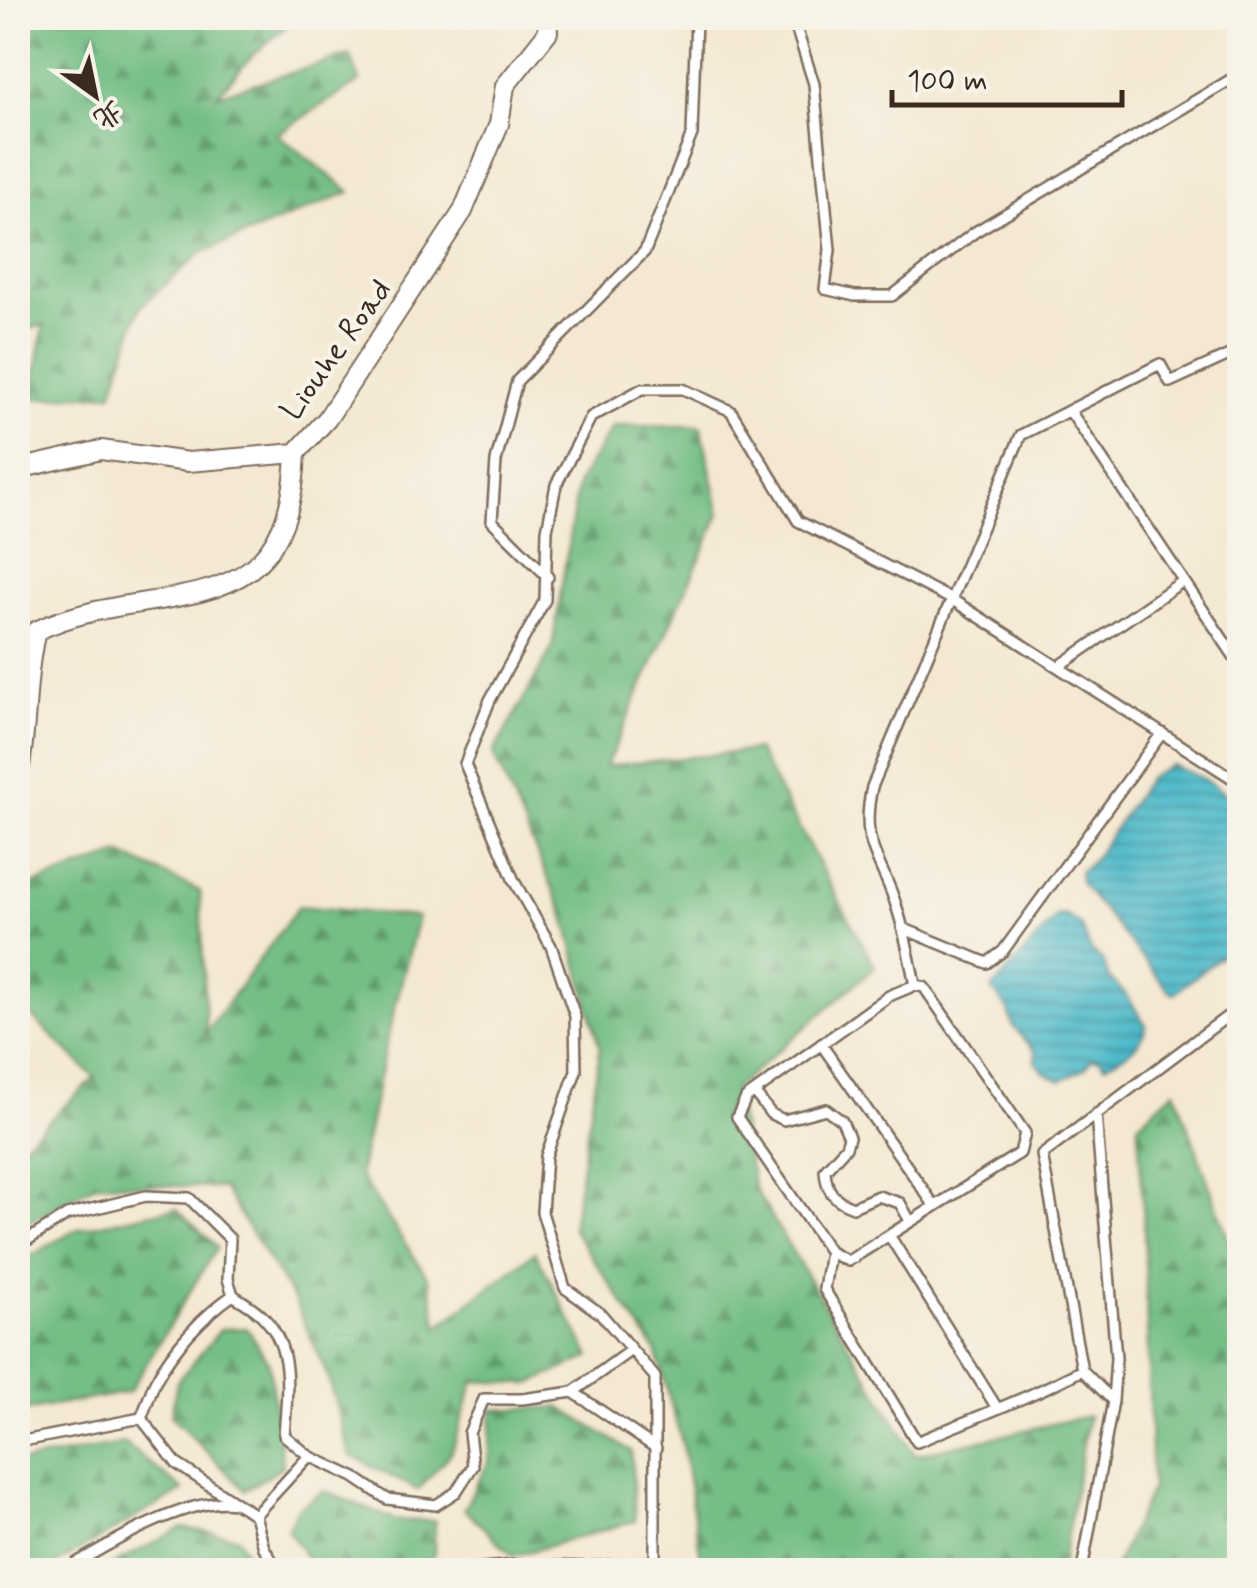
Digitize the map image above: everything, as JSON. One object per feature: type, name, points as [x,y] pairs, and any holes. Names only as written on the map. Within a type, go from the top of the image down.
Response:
[{"type":"street","name":"Liouhe Road","points":[[18,469],[101,450],[188,462],[296,453],[327,419],[463,211],[499,124],[505,86],[547,25]]},
{"type":"street","points":[[18,778],[36,632],[106,609],[174,598],[236,580],[251,571],[279,536],[294,490],[296,453]]},
{"type":"lane","points":[[548,577],[492,521],[496,461],[517,381],[645,251],[692,134],[696,18]]},
{"type":"lane","points":[[793,18],[814,84],[830,250],[825,290],[855,296],[892,296],[975,232],[1240,74]]},
{"type":"lane","points":[[916,985],[896,904],[873,853],[866,817],[872,787],[1021,435],[1160,364],[1170,382],[1240,350]]},
{"type":"lane","points":[[462,1570],[658,1566],[655,1377],[601,1314],[565,1288],[542,1212],[546,1156],[576,1071],[575,1016],[551,946],[514,881],[464,764],[490,700],[545,600],[547,530],[556,485],[591,417],[642,389],[682,390],[731,411],[798,521],[951,599],[1240,783]]},
{"type":"lane","points":[[1070,410],[1240,665]]},
{"type":"lane","points":[[1058,667],[1184,581]]},
{"type":"lane","points":[[902,928],[987,963],[1003,951],[1162,733]]},
{"type":"lane","points":[[1020,1153],[1025,1134],[924,988],[916,985],[888,996],[754,1092],[746,1098],[738,1117],[830,1252],[848,1261],[1020,1153],[1042,1155],[1240,1006]]},
{"type":"lane","points":[[821,1044],[934,1205]]},
{"type":"lane","points":[[754,1092],[771,1114],[784,1120],[826,1108],[842,1121],[850,1136],[846,1147],[825,1170],[826,1185],[835,1199],[853,1207],[878,1196],[900,1204],[910,1220]]},
{"type":"lane","points":[[1082,1570],[1114,1401],[1116,1358],[1096,1114]]},
{"type":"lane","points":[[1042,1155],[1082,1370],[1114,1401]]},
{"type":"lane","points":[[18,1246],[67,1215],[146,1196],[189,1198],[230,1239],[228,1279],[232,1295],[266,1319],[283,1348],[287,1392],[284,1435],[309,1456],[354,1477],[387,1499],[436,1505],[456,1492],[473,1466],[469,1433],[484,1399],[573,1392],[631,1350]]},
{"type":"lane","points":[[888,1235],[997,1408]]},
{"type":"lane","points":[[830,1252],[824,1288],[918,1442],[1029,1398],[1082,1370]]},
{"type":"lane","points":[[141,1418],[155,1381],[171,1358],[208,1312],[232,1295]]},
{"type":"lane","points":[[573,1392],[656,1448]]},
{"type":"lane","points":[[18,1442],[141,1418]]},
{"type":"lane","points":[[141,1418],[177,1464],[256,1515],[264,1548],[278,1570]]},
{"type":"lane","points":[[256,1515],[309,1456]]},
{"type":"lane","points":[[65,1570],[101,1548],[185,1508],[236,1503]]},
{"type":"green space","points":[[18,18],[296,18],[252,56],[217,95],[350,55],[360,81],[277,134],[350,192],[201,253],[140,307],[112,393],[31,399],[44,325],[18,332]]},
{"type":"green space","points":[[613,426],[701,426],[720,514],[606,766],[757,750],[875,967],[734,1089],[754,1188],[915,1455],[1088,1416],[1061,1570],[703,1570],[682,1443],[656,1351],[572,1228],[600,1049],[565,916],[493,754],[552,648],[578,483]]},
{"type":"green space","points":[[120,854],[200,891],[206,1032],[299,906],[418,917],[387,1039],[359,1175],[429,1279],[438,1327],[535,1252],[590,1357],[530,1384],[474,1381],[452,1451],[418,1490],[350,1455],[327,1374],[294,1300],[223,1188],[98,1183],[18,1228],[18,1149],[95,1078],[18,1003],[18,890]]},
{"type":"green space","points":[[1175,1090],[1239,1268],[1239,1570],[1113,1570],[1152,1488],[1138,1124]]},
{"type":"green space","points":[[176,1208],[217,1247],[129,1392],[18,1412],[18,1263],[78,1229]]},
{"type":"green space","points":[[247,1328],[269,1364],[283,1466],[245,1490],[171,1416],[177,1382],[221,1329]]},
{"type":"green space","points":[[559,1407],[631,1451],[635,1521],[513,1556],[464,1509],[489,1461],[492,1410]]},
{"type":"green space","points":[[124,1443],[183,1490],[46,1570],[18,1570],[18,1463]]},
{"type":"green space","points":[[324,1491],[395,1520],[435,1521],[434,1557],[404,1570],[315,1570],[287,1529],[298,1508]]},
{"type":"green space","points":[[182,1528],[238,1537],[255,1570],[102,1570]]},
{"type":"water","points":[[1171,765],[1200,777],[1240,802],[1239,941],[1175,993],[1169,991],[1080,882],[1079,872],[1093,861],[1148,778]]},
{"type":"water","points":[[1058,915],[1080,925],[1109,978],[1125,993],[1146,1025],[1141,1039],[1125,1054],[1105,1065],[1099,1058],[1091,1059],[1085,1068],[1061,1080],[1045,1073],[1036,1062],[1035,1051],[1013,1026],[1007,1008],[992,989]]}]
